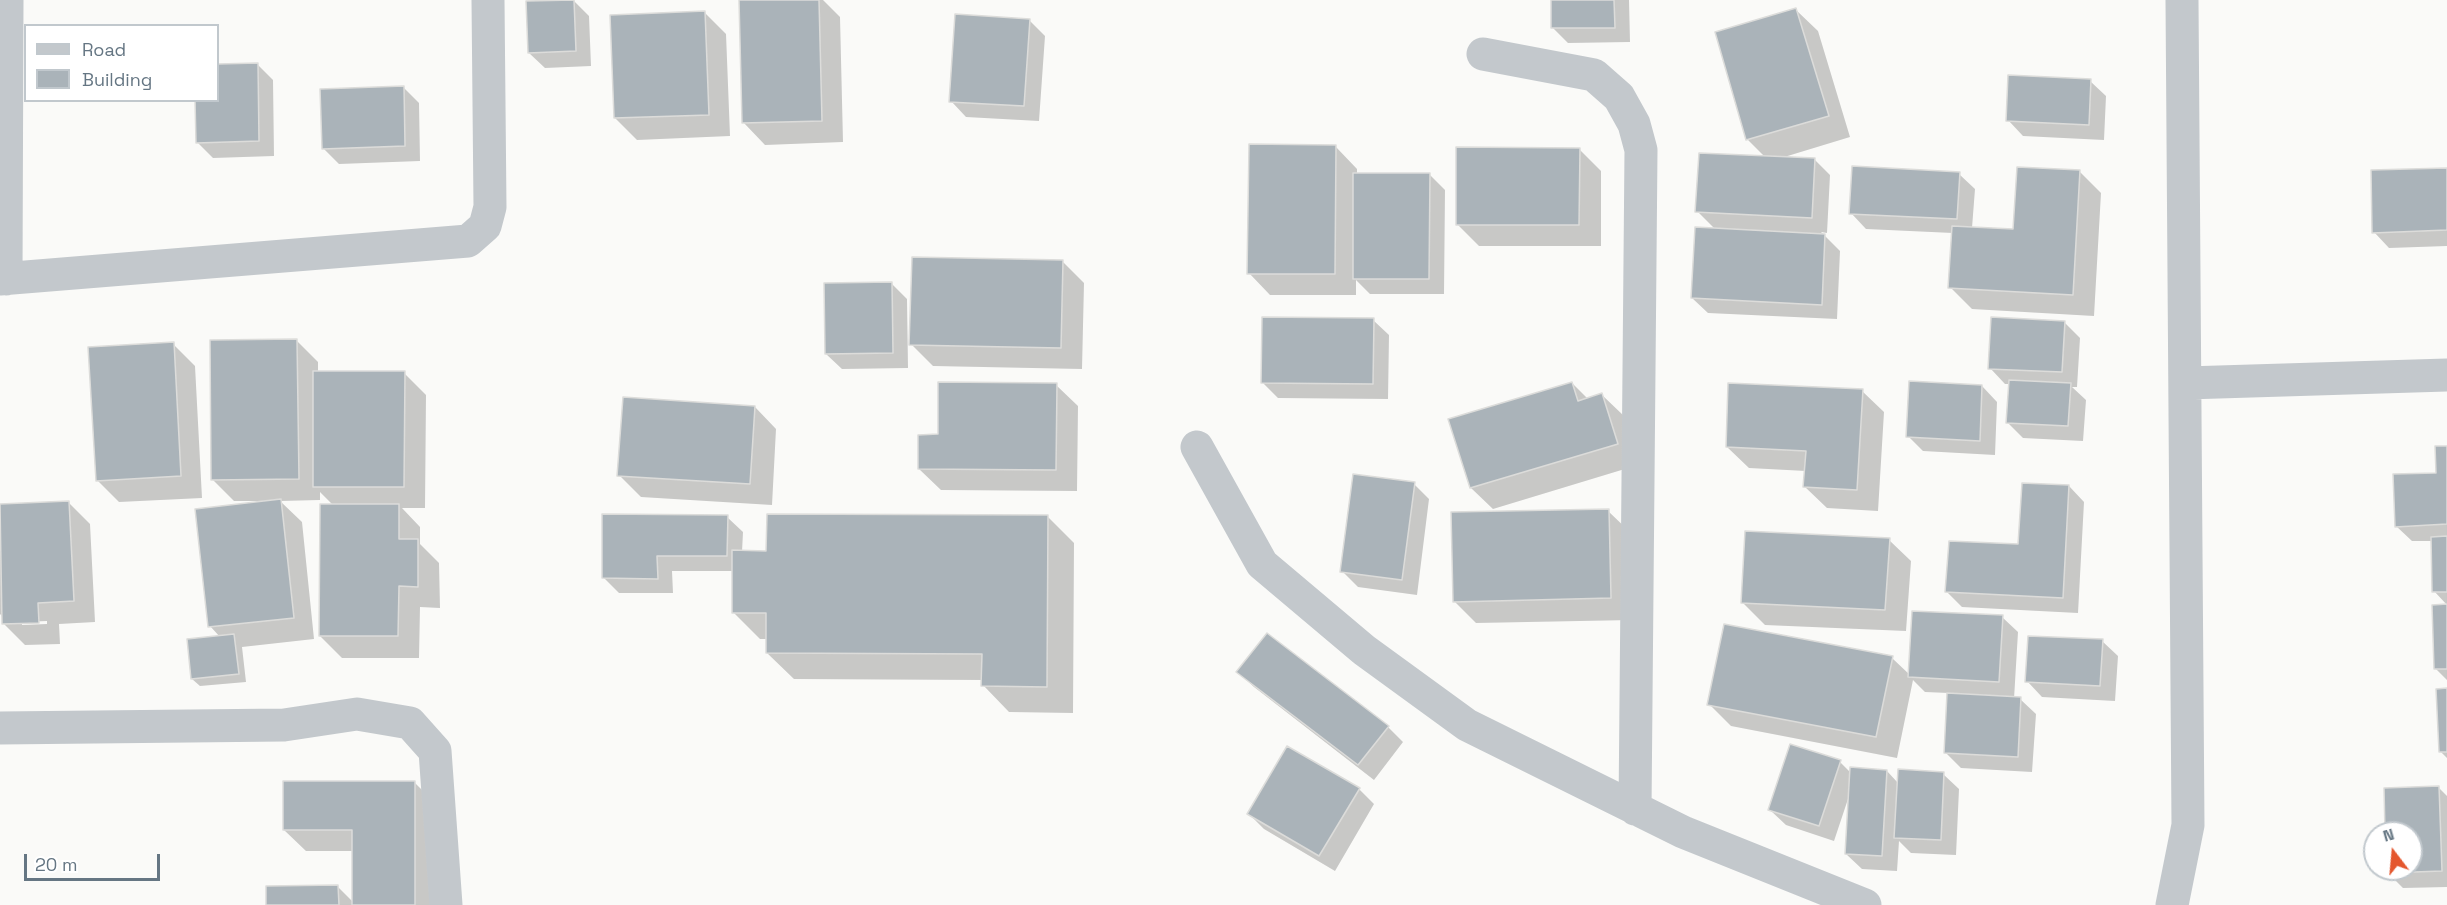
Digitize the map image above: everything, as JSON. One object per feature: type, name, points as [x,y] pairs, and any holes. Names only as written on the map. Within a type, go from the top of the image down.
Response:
[{"type":"street","points":[[7,0],[3,279],[468,241],[485,226],[490,207],[488,0]]},
{"type":"street","points":[[2172,905],[2188,825],[2182,0]]},
{"type":"street","points":[[1483,54],[1594,75],[1619,97],[1635,124],[1641,150],[1635,809]]},
{"type":"street","points":[[2186,383],[2447,375]]},
{"type":"street","points":[[1197,447],[1262,564],[1356,643],[1467,726],[1683,832],[1865,905]]},
{"type":"street","points":[[0,729],[284,725],[357,714],[410,723],[435,751],[446,905]]},
{"type":"building","points":[[574,0],[576,51],[528,53],[526,1]]},
{"type":"building","points":[[739,0],[819,0],[822,121],[742,123]]},
{"type":"building","points":[[1551,0],[1614,0],[1615,28],[1551,28]]},
{"type":"building","points":[[1796,8],[1829,116],[1746,140],[1715,32]]},
{"type":"building","points":[[705,11],[709,115],[614,118],[610,15]]},
{"type":"building","points":[[955,14],[1030,19],[1024,106],[949,102]]},
{"type":"building","points":[[258,63],[259,141],[196,143],[195,102],[219,102],[219,64]]},
{"type":"building","points":[[2008,75],[2091,79],[2089,125],[2006,121]]},
{"type":"building","points":[[404,86],[405,146],[322,149],[320,89]]},
{"type":"building","points":[[1249,144],[1336,145],[1335,274],[1247,274]]},
{"type":"building","points":[[1456,147],[1580,148],[1579,225],[1456,225]]},
{"type":"building","points":[[1699,153],[1815,158],[1812,218],[1695,212]]},
{"type":"building","points":[[1852,166],[1960,172],[1957,219],[1849,214]]},
{"type":"building","points":[[2017,167],[2080,170],[2073,295],[1948,288],[1952,226],[2013,229]]},
{"type":"building","points":[[2447,168],[2447,230],[2372,233],[2371,170]]},
{"type":"building","points":[[1353,173],[1430,173],[1429,279],[1353,279]]},
{"type":"building","points":[[1695,227],[1825,234],[1822,305],[1691,298]]},
{"type":"building","points":[[912,257],[1063,260],[1061,348],[909,345]]},
{"type":"building","points":[[892,282],[893,353],[825,354],[824,283]]},
{"type":"building","points":[[1262,317],[1374,318],[1373,384],[1261,383]]},
{"type":"building","points":[[1991,317],[2065,321],[2062,372],[1988,369]]},
{"type":"building","points":[[297,339],[299,479],[211,480],[210,340]]},
{"type":"building","points":[[174,342],[181,476],[96,481],[88,347]]},
{"type":"building","points":[[313,371],[405,371],[404,487],[313,487]]},
{"type":"building","points":[[2009,380],[2071,383],[2068,426],[2006,423]]},
{"type":"building","points":[[1909,381],[1982,385],[1980,441],[1906,437]]},
{"type":"building","points":[[938,382],[1057,383],[1056,470],[918,469],[918,435],[938,434]]},
{"type":"building","points":[[1572,382],[1578,401],[1602,393],[1618,444],[1470,488],[1448,419]]},
{"type":"building","points":[[1728,383],[1863,389],[1857,490],[1803,487],[1806,451],[1726,447]]},
{"type":"building","points":[[623,397],[755,406],[750,484],[617,476]]},
{"type":"building","points":[[2435,446],[2447,446],[2447,524],[2395,527],[2393,474],[2436,473]]},
{"type":"building","points":[[1353,474],[1415,482],[1402,580],[1340,572]]},
{"type":"building","points":[[2022,483],[2069,485],[2063,598],[1945,592],[1949,541],[2018,544]]},
{"type":"building","points":[[281,499],[294,618],[208,627],[195,509]]},
{"type":"building","points":[[69,501],[74,601],[38,603],[39,623],[2,624],[0,504]]},
{"type":"building","points":[[320,504],[399,504],[399,539],[418,539],[418,587],[399,586],[398,636],[319,636]]},
{"type":"building","points":[[1609,509],[1611,598],[1453,602],[1451,512]]},
{"type":"building","points":[[602,514],[728,515],[727,556],[657,556],[658,579],[602,578]]},
{"type":"building","points":[[767,514],[1048,515],[1047,687],[981,686],[982,654],[766,653],[766,613],[732,613],[732,550],[766,551]]},
{"type":"building","points":[[1745,531],[1890,538],[1885,610],[1741,603]]},
{"type":"building","points":[[2447,536],[2447,592],[2432,592],[2431,537]]},
{"type":"building","points":[[2447,604],[2447,669],[2434,669],[2432,605]]},
{"type":"building","points":[[1912,611],[2003,615],[1999,682],[1908,677]]},
{"type":"building","points":[[1724,624],[1893,656],[1876,737],[1707,705]]},
{"type":"building","points":[[1267,633],[1389,726],[1358,765],[1236,672]]},
{"type":"building","points":[[234,634],[239,674],[191,679],[187,639]]},
{"type":"building","points":[[2028,636],[2103,639],[2100,686],[2025,682]]},
{"type":"building","points":[[2447,688],[2447,752],[2439,752],[2436,689]]},
{"type":"building","points":[[1947,693],[2021,697],[2018,757],[1944,753]]},
{"type":"building","points":[[1790,744],[1841,760],[1819,826],[1768,810]]},
{"type":"building","points":[[1287,746],[1360,788],[1319,856],[1247,814]]},
{"type":"building","points":[[1850,767],[1887,770],[1882,856],[1845,854]]},
{"type":"building","points":[[1898,769],[1944,772],[1941,840],[1894,838]]},
{"type":"building","points":[[283,781],[415,781],[415,905],[352,905],[352,830],[283,830]]},
{"type":"building","points":[[2439,786],[2442,871],[2423,872],[2423,821],[2385,821],[2384,788]]},
{"type":"building","points":[[338,885],[339,905],[266,905],[266,886]]}]
